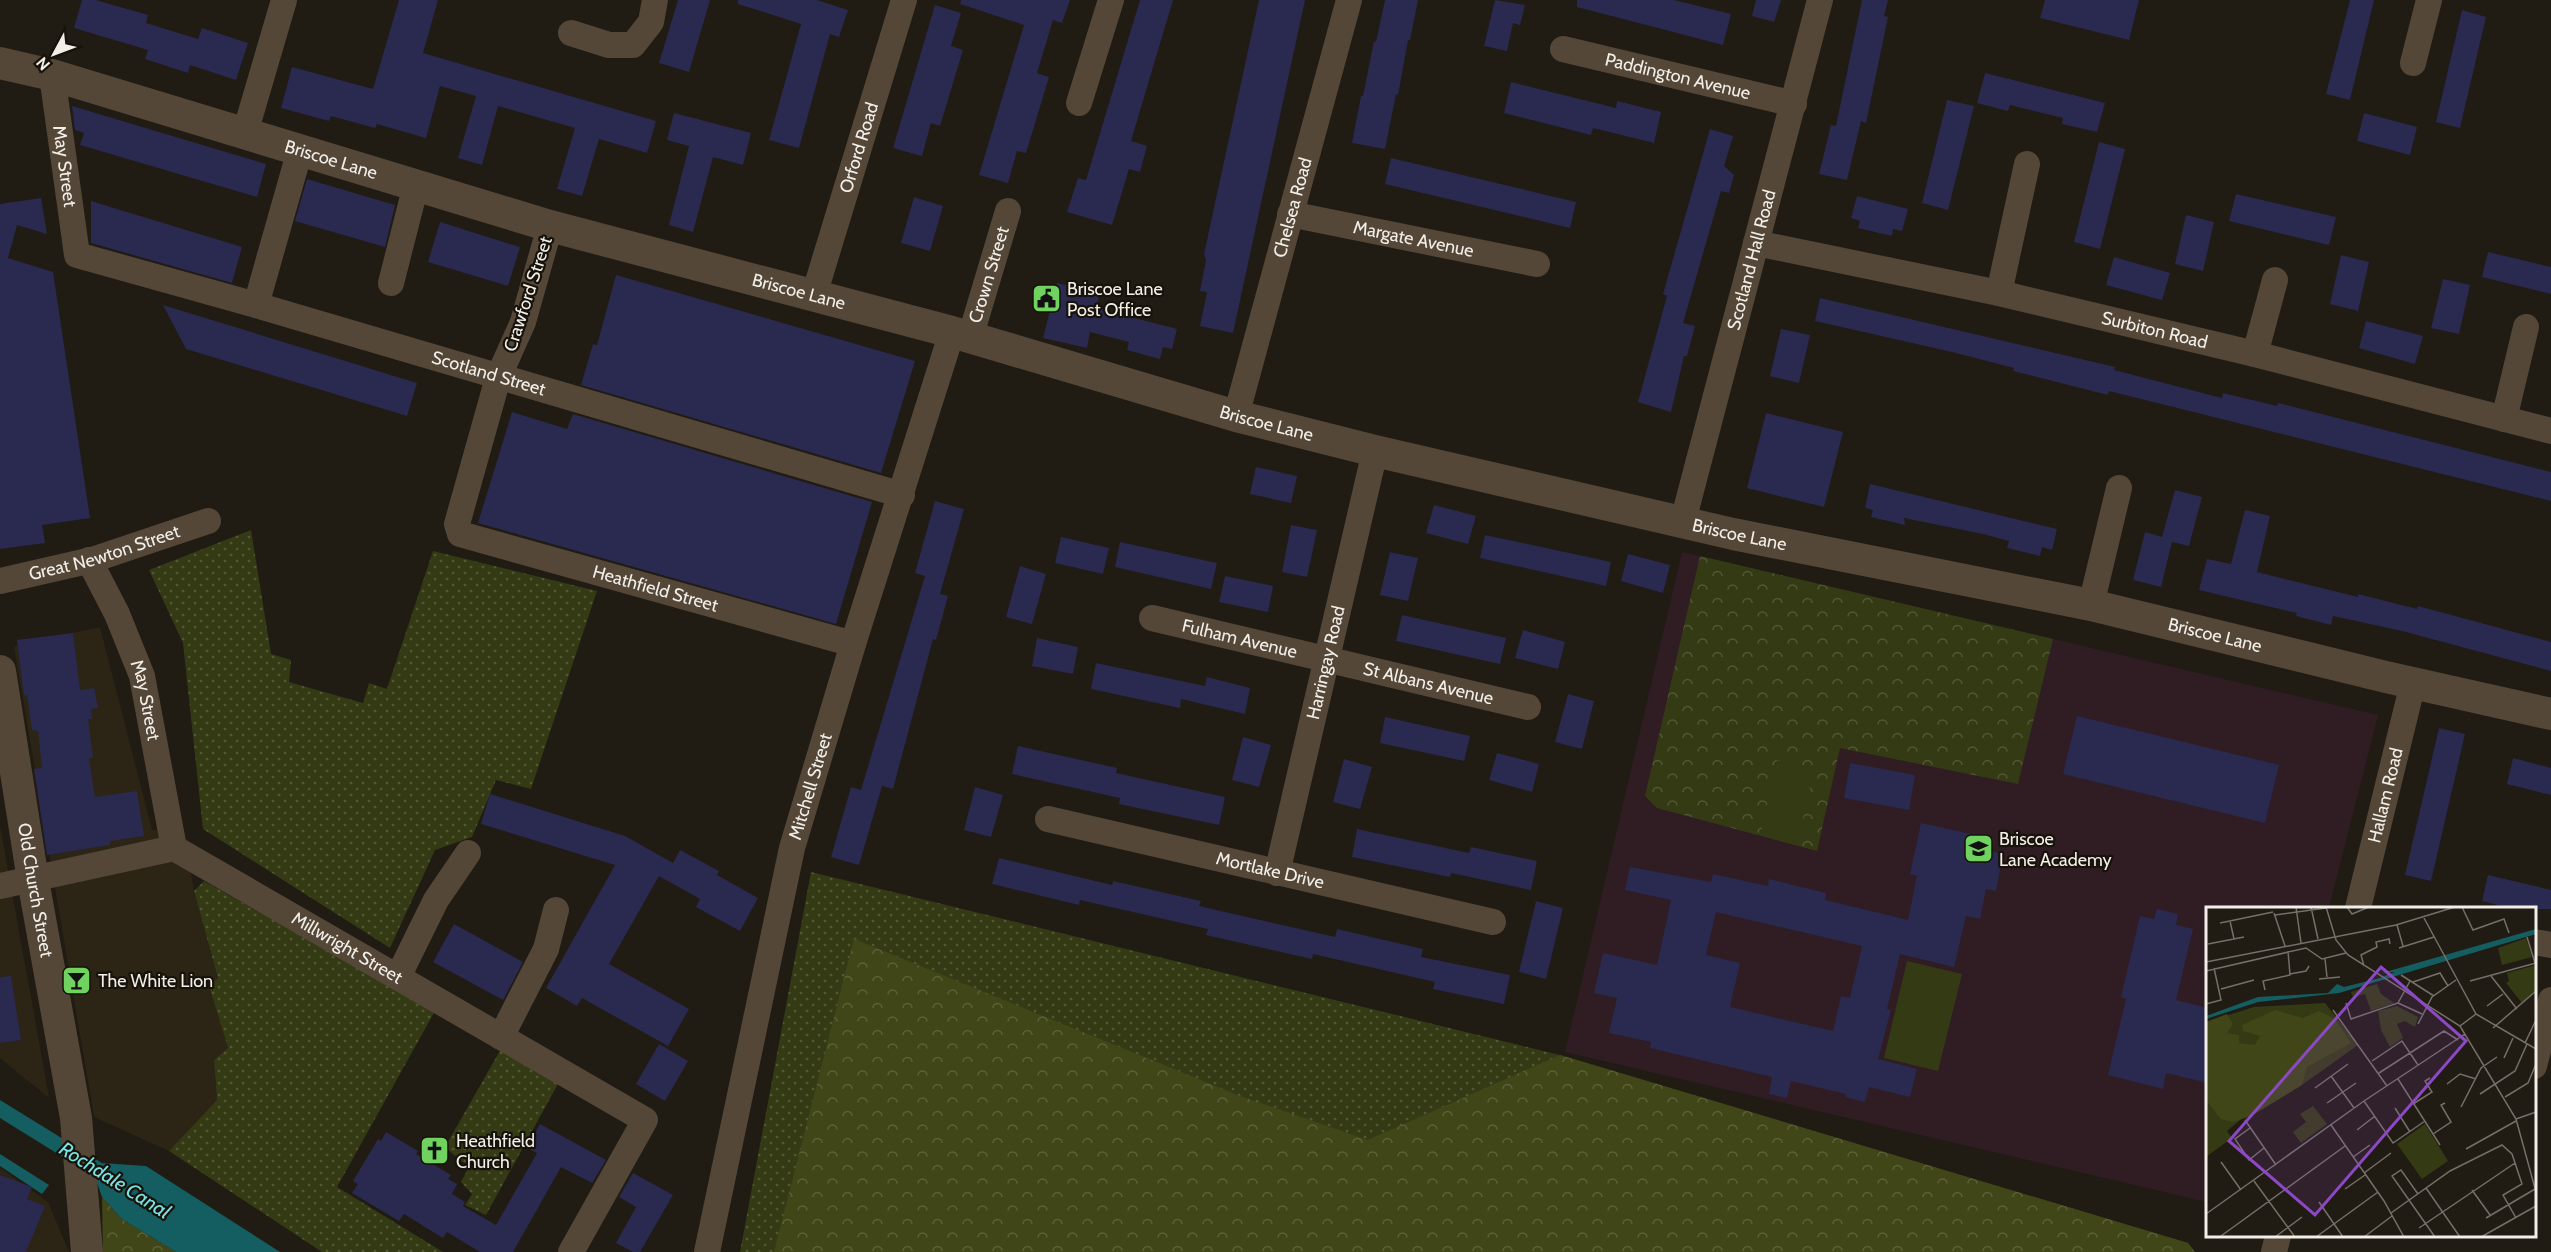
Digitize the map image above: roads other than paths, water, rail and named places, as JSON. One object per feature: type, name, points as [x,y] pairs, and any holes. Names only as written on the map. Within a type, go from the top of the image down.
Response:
[{"type":"street","points":[[245,133],[284,0]]},
{"type":"street","points":[[571,33],[609,45],[633,45],[651,22],[655,0]]},
{"type":"street","name":"Orford Road","points":[[814,295],[904,0]]},
{"type":"street","points":[[1079,103],[1110,0]]},
{"type":"street","name":"Chelsea Road","points":[[1236,416],[1349,0]]},
{"type":"street","name":"Scotland Hall Road","points":[[1683,521],[1820,0]]},
{"type":"street","points":[[2413,63],[2429,0]]},
{"type":"street","name":"Paddington Avenue","points":[[1563,49],[1794,104]]},
{"type":"street","name":"Briscoe Lane","points":[[0,63],[52,75],[550,226],[1009,347],[1236,416],[1375,451],[1733,534],[2091,605],[2551,714]]},
{"type":"street","name":"May Street","points":[[52,75],[77,255]]},
{"type":"street","points":[[256,305],[300,150]]},
{"type":"street","points":[[1999,293],[2027,164]]},
{"type":"street","points":[[391,283],[417,185]]},
{"type":"street","name":"Crown Street","points":[[961,335],[1008,212]]},
{"type":"street","name":"Margate Avenue","points":[[1290,214],[1537,264]]},
{"type":"street","name":"Crawford Street","points":[[460,534],[457,524],[498,378],[523,322],[550,226]]},
{"type":"street","name":"Surbiton Road","points":[[1756,243],[1999,293],[2255,354],[2551,431]]},
{"type":"street","name":"Scotland Street","points":[[77,255],[256,305],[902,495]]},
{"type":"street","points":[[2255,354],[2275,280]]},
{"type":"street","points":[[2504,419],[2526,327]]},
{"type":"street","name":"Mitchell Street","points":[[707,1252],[792,848],[852,644],[902,495],[961,335]]},
{"type":"street","name":"Harringay Road","points":[[1277,873],[1375,451]]},
{"type":"street","points":[[2091,605],[2119,488]]},
{"type":"street","name":"Great Newton Street","points":[[0,581],[89,560],[208,521]]},
{"type":"street","name":"Heathfield Street","points":[[460,534],[852,644]]},
{"type":"street","name":"May Street","points":[[89,560],[117,614],[142,676],[174,848]]},
{"type":"street","name":"Fulham Avenue","points":[[1152,618],[1328,660]]},
{"type":"street","name":"St Albans Avenue","points":[[1328,660],[1528,707]]},
{"type":"street","name":"Old Church Street","points":[[0,671],[33,880],[76,1118],[87,1252]]},
{"type":"street","name":"Hallam Road","points":[[2366,907],[2413,683]]},
{"type":"street","name":"Mortlake Drive","points":[[1048,819],[1492,922]]},
{"type":"street","points":[[0,886],[174,848]]},
{"type":"street","name":"Millwright Street","points":[[174,848],[645,1120],[571,1252]]},
{"type":"street","points":[[398,977],[436,900],[468,853]]},
{"type":"street","points":[[501,1036],[546,949],[556,910]]},
{"type":"street","points":[[2536,942],[2551,945]]},
{"type":"street","points":[[2536,1062],[2551,1000]]},
{"type":"street","points":[[2274,1252],[2278,1237]]},
{"type":"water","name":"Rochdale Canal","points":[[0,1100],[102,1163],[146,1166],[280,1252],[176,1252],[122,1219],[102,1197],[95,1177],[0,1118]]},
{"type":"water","points":[[0,1154],[49,1185],[42,1194],[0,1166]]},
{"type":"place","name":"Briscoe Lane Post Office","points":[[1046,299]]},
{"type":"place","name":"Briscoe Lane Academy","points":[[1978,849]]},
{"type":"place","name":"The White Lion","points":[[77,981]]},
{"type":"place","name":"Heathfield Church","points":[[435,1151]]}]
